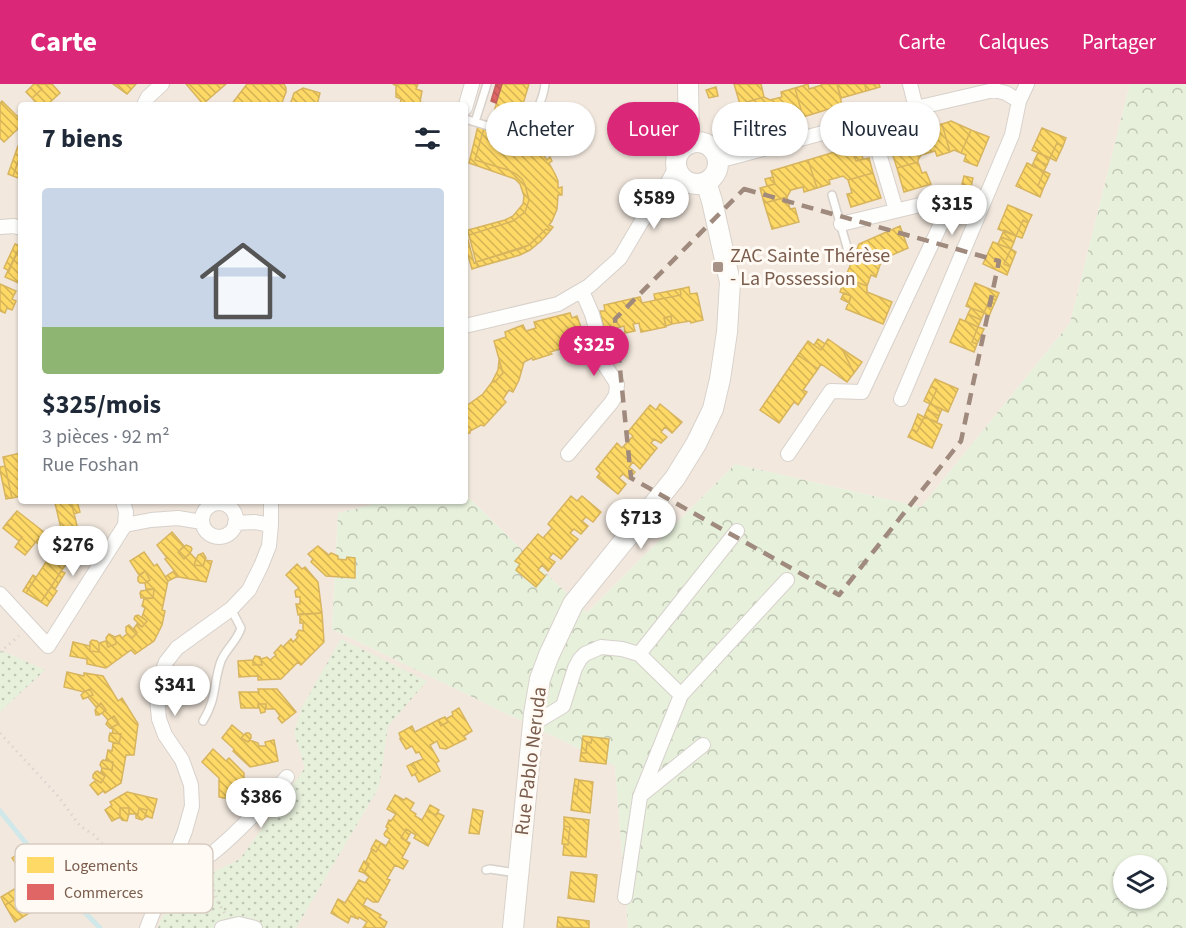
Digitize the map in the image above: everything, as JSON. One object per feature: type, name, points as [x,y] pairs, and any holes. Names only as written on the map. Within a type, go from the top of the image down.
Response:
[{"type":"main road","points":[[688,84],[688,102]]},
{"type":"main road","points":[[678,156],[676,165],[680,175],[697,182],[716,173],[718,161],[713,149],[700,142]]},
{"type":"main road","name":"Rue Pablo Neruda","points":[[513,928],[533,724],[540,679],[573,604],[675,478],[696,444],[713,409],[728,332],[730,282],[712,201],[697,182]]},
{"type":"street","points":[[146,102],[162,84]]},
{"type":"street","points":[[467,102],[472,84]]},
{"type":"street","points":[[910,84],[914,102]]},
{"type":"street","points":[[901,399],[1012,135],[1019,101],[1027,84]]},
{"type":"street","points":[[940,102],[994,90],[1006,93],[1019,101]]},
{"type":"street","points":[[718,161],[820,133]]},
{"type":"street","points":[[880,156],[896,210]]},
{"type":"street","points":[[468,325],[558,304],[589,286],[620,258],[659,192],[667,184],[676,165]]},
{"type":"street","points":[[667,184],[697,182]]},
{"type":"street","points":[[788,454],[831,391],[862,392],[949,207],[940,203],[920,205],[841,224]]},
{"type":"street","points":[[0,227],[18,227]]},
{"type":"street","points":[[568,454],[611,404],[616,395],[617,384],[603,361],[592,314],[582,291]]},
{"type":"street","points":[[0,594],[48,646],[125,525],[124,504]]},
{"type":"street","points":[[200,504],[203,527],[210,534],[221,537],[230,532],[235,523],[234,512],[222,504]]},
{"type":"street","points":[[202,519],[209,506],[216,504]]},
{"type":"street","points":[[180,844],[192,806],[191,785],[182,760],[165,735],[159,719],[157,698],[159,680],[166,662],[177,648],[231,609],[249,590],[269,546],[271,504]]},
{"type":"street","points":[[125,525],[151,520],[202,519]]},
{"type":"street","points":[[235,523],[254,522],[271,525]]},
{"type":"street","points":[[639,654],[737,531]]},
{"type":"street","points":[[625,897],[640,797],[681,695],[787,580]]},
{"type":"street","points":[[533,724],[563,706],[575,668],[585,654],[601,647],[639,654],[681,695]]},
{"type":"street","points":[[640,797],[703,745]]},
{"type":"street","points":[[213,852],[263,805],[287,777]]},
{"type":"street","points":[[147,928],[153,913]]},
{"type":"street","points":[[227,927],[239,924],[255,928]]},
{"type":"lane","points":[[475,122],[487,84]]},
{"type":"lane","points":[[468,120],[518,135],[523,134],[533,120],[543,96],[545,84]]},
{"type":"lane","points":[[832,195],[849,254]]},
{"type":"lane","points":[[203,721],[213,701],[220,663],[241,628],[231,609]]},
{"type":"lane","points":[[486,870],[519,873]]},
{"type":"path","points":[[0,652],[29,627]]},
{"type":"path","points":[[0,733],[58,796],[80,826],[102,844]]},
{"type":"path","points":[[213,887],[227,927]]},
{"type":"highlighted area","points":[[744,189],[999,261],[961,441],[839,595],[631,478],[615,319]]},
{"type":"shaded area","points":[[0,84],[1130,84],[1070,323],[921,507],[735,464],[587,613],[468,497],[468,102],[18,102],[18,504],[374,504],[338,513],[332,629],[615,766],[628,928],[0,928]]},
{"type":"green space","points":[[1130,84],[1186,84],[1186,928],[628,928],[615,766],[332,629],[338,513],[374,504],[468,504],[468,497],[587,613],[735,464],[921,507],[1070,323]]},
{"type":"green space","points":[[341,639],[427,681],[388,726],[379,787],[296,928],[158,928],[164,913],[213,913],[213,872],[240,859],[305,768],[294,733],[302,707]]},
{"type":"green space","points":[[0,650],[45,670],[0,712]]},
{"type":"building: Logements","points":[[34,84],[42,89],[32,98],[26,92]]},
{"type":"building: Logements","points":[[37,84],[52,84],[60,93],[50,102],[35,102],[32,98],[42,89]]},
{"type":"building: Logements","points":[[113,84],[136,84],[127,94]]},
{"type":"building: Logements","points":[[186,84],[226,84],[205,102],[201,102]]},
{"type":"building: Logements","points":[[247,84],[284,84],[286,88],[282,102],[233,102]]},
{"type":"building: Logements","points":[[393,84],[418,84],[416,89],[422,91],[420,102],[400,102],[401,99],[396,97],[396,86]]},
{"type":"building: Logements","points":[[502,84],[529,84],[524,102],[497,102]]},
{"type":"building: Logements","points":[[734,84],[761,84],[764,97],[739,102]]},
{"type":"building: Logements","points":[[808,84],[809,89],[821,84],[837,84],[841,102],[820,102],[820,112],[808,115],[808,102],[799,102],[795,88]]},
{"type":"building: Logements","points":[[837,84],[865,84],[866,91],[841,98]]},
{"type":"building: Logements","points":[[865,84],[879,84],[880,87],[866,91]]},
{"type":"building: Logements","points":[[716,87],[718,96],[709,98],[706,90]]},
{"type":"building: Logements","points":[[303,88],[320,93],[318,102],[291,102],[294,93]]},
{"type":"building: Logements","points":[[795,88],[799,102],[747,102],[764,97],[770,100],[782,97],[781,92]]},
{"type":"building: Logements","points":[[2,101],[18,117],[18,129],[4,142],[0,138],[0,103]]},
{"type":"building: Logements","points":[[951,121],[971,130],[961,153],[954,150],[950,152],[942,124]]},
{"type":"building: Logements","points":[[942,124],[950,152],[940,155],[940,125]]},
{"type":"building: Logements","points":[[478,126],[484,128],[475,160],[516,174],[525,185],[529,200],[525,212],[513,221],[469,235],[468,230],[513,216],[523,204],[524,196],[520,184],[515,179],[469,163]]},
{"type":"building: Logements","points":[[484,128],[486,128],[486,156],[544,156],[547,160],[550,157],[552,161],[549,163],[558,181],[558,188],[562,187],[562,195],[558,195],[557,209],[549,225],[553,227],[550,231],[546,229],[529,245],[520,249],[476,262],[469,235],[513,221],[525,212],[529,200],[522,179],[516,174],[475,160]]},
{"type":"building: Logements","points":[[1042,128],[1066,138],[1063,146],[1057,143],[1050,158],[1032,150]]},
{"type":"building: Logements","points":[[971,130],[989,137],[977,166],[964,161],[966,155],[961,153]]},
{"type":"building: Logements","points":[[1057,143],[1063,146],[1056,161],[1050,158]]},
{"type":"building: Logements","points":[[18,146],[18,162],[13,176],[8,174]]},
{"type":"building: Logements","points":[[1038,153],[1050,158],[1047,165],[1035,159]]},
{"type":"building: Logements","points":[[821,156],[854,156],[856,161],[869,158],[873,173],[848,180],[843,176],[829,180],[830,184],[817,188],[808,160]]},
{"type":"building: Logements","points":[[854,156],[862,156],[863,159],[856,161]]},
{"type":"building: Logements","points":[[893,156],[920,156],[918,162],[897,168]]},
{"type":"building: Logements","points":[[1035,159],[1047,165],[1044,171],[1032,166]]},
{"type":"building: Logements","points":[[808,160],[817,188],[804,192],[803,187],[791,190],[787,197],[764,203],[760,188],[775,184],[771,171]]},
{"type":"building: Logements","points":[[18,162],[18,178],[13,176]]},
{"type":"building: Logements","points":[[918,162],[922,173],[926,172],[931,184],[904,192],[897,168]]},
{"type":"building: Logements","points":[[1027,163],[1044,171],[1038,186],[1043,189],[1040,197],[1016,186]]},
{"type":"building: Logements","points":[[1044,171],[1050,174],[1043,189],[1038,186]]},
{"type":"building: Logements","points":[[873,173],[881,198],[851,207],[847,194],[852,193],[848,180]]},
{"type":"building: Logements","points":[[964,176],[973,178],[971,187],[962,184]]},
{"type":"building: Logements","points":[[773,177],[775,184],[767,186],[765,179]]},
{"type":"building: Logements","points":[[787,197],[790,209],[795,208],[799,222],[772,229],[764,203]]},
{"type":"building: Logements","points":[[1008,205],[1032,215],[1028,223],[1023,220],[1016,236],[998,229]]},
{"type":"building: Logements","points":[[1023,220],[1028,223],[1022,238],[1016,236]]},
{"type":"building: Logements","points":[[900,226],[908,248],[883,259],[880,265],[855,254],[859,244]]},
{"type":"building: Logements","points":[[546,229],[550,231],[530,250],[478,267],[476,262],[529,245]]},
{"type":"building: Logements","points":[[1004,230],[1016,236],[1014,242],[1001,237]]},
{"type":"building: Logements","points":[[1001,237],[1014,242],[1011,249],[998,244]]},
{"type":"building: Logements","points":[[468,240],[474,263],[476,262],[478,267],[472,269],[468,255]]},
{"type":"building: Logements","points":[[993,242],[1011,249],[1004,264],[1010,267],[1007,275],[983,264]]},
{"type":"building: Logements","points":[[15,244],[18,245],[9,271],[4,268]]},
{"type":"building: Logements","points":[[1011,249],[1016,252],[1010,267],[1004,264]]},
{"type":"building: Logements","points":[[18,250],[18,283],[5,277]]},
{"type":"building: Logements","points":[[855,254],[880,265],[876,277],[871,275],[867,286],[845,278]]},
{"type":"building: Logements","points":[[845,278],[867,286],[867,292],[892,302],[883,324],[846,309],[851,296],[840,292]]},
{"type":"building: Logements","points":[[975,283],[999,293],[996,300],[990,298],[984,313],[966,306]]},
{"type":"building: Logements","points":[[0,284],[16,291],[12,299],[16,301],[12,310],[7,308],[5,313],[0,311]]},
{"type":"building: Logements","points":[[689,287],[690,294],[697,293],[703,320],[672,324],[671,316],[664,318],[666,327],[641,332],[639,323],[633,324],[635,331],[625,333],[624,326],[617,328],[619,336],[606,338],[600,311],[605,311],[604,305],[640,297],[642,303],[681,295],[680,289]]},
{"type":"building: Logements","points":[[680,289],[681,295],[655,300],[654,294]]},
{"type":"building: Logements","points":[[844,293],[851,296],[849,303],[841,299]]},
{"type":"building: Logements","points":[[990,298],[996,300],[989,316],[984,313]]},
{"type":"building: Logements","points":[[971,308],[984,313],[981,320],[968,314]]},
{"type":"building: Logements","points":[[570,313],[572,318],[577,316],[586,342],[524,362],[513,392],[509,390],[503,399],[506,402],[484,426],[481,425],[468,433],[468,405],[483,394],[503,373],[494,341],[506,337],[505,332],[523,325],[526,331],[536,328],[534,322]]},
{"type":"building: Logements","points":[[968,314],[981,320],[978,327],[965,321]]},
{"type":"building: Logements","points":[[671,316],[672,324],[666,326],[664,318]]},
{"type":"building: Logements","points":[[960,319],[978,327],[972,342],[977,344],[974,352],[950,342]]},
{"type":"building: Logements","points":[[978,327],[984,329],[977,344],[972,342]]},
{"type":"building: Logements","points":[[818,339],[825,344],[821,350],[814,345]]},
{"type":"building: Logements","points":[[828,339],[842,349],[854,373],[847,382],[821,364],[818,369],[798,355],[808,341],[821,350]]},
{"type":"building: Logements","points":[[842,349],[862,362],[854,373]]},
{"type":"building: Logements","points":[[798,355],[818,369],[803,390],[807,392],[798,405],[794,402],[779,423],[760,410]]},
{"type":"building: Logements","points":[[499,360],[503,373],[495,382],[492,382],[498,370]]},
{"type":"building: Logements","points":[[935,379],[958,389],[948,412],[930,404],[937,389],[931,386]]},
{"type":"building: Logements","points":[[931,386],[937,389],[930,404],[924,401]]},
{"type":"building: Logements","points":[[660,404],[682,422],[672,433],[665,427],[661,432],[667,437],[661,443],[654,439],[651,443],[657,448],[640,469],[633,462],[629,467],[635,472],[629,479],[623,474],[619,478],[626,484],[618,494],[597,477],[600,473],[596,469],[617,443],[622,448],[633,436],[628,432],[650,405],[656,410]]},
{"type":"building: Logements","points":[[930,404],[942,409],[939,416],[927,410]]},
{"type":"building: Logements","points":[[927,410],[939,416],[937,422],[924,417]]},
{"type":"building: Logements","points":[[918,414],[924,417],[917,432],[912,429]]},
{"type":"building: Logements","points":[[924,417],[942,425],[932,448],[908,437],[912,429],[917,432]]},
{"type":"building: Logements","points":[[18,454],[18,497],[12,498],[3,457]]},
{"type":"building: Logements","points":[[5,466],[12,498],[6,499],[0,470],[0,467]]},
{"type":"building: Logements","points":[[571,496],[577,501],[582,496],[601,512],[593,522],[586,517],[582,521],[588,526],[581,534],[574,529],[570,533],[578,539],[561,559],[553,553],[549,558],[555,562],[548,571],[542,565],[538,570],[545,576],[536,587],[516,570],[520,564],[515,561],[538,534],[543,538],[552,528],[548,524]]},
{"type":"building: Logements","points":[[55,504],[72,504],[78,530],[62,533]]},
{"type":"building: Logements","points":[[72,504],[78,504],[80,512],[74,514]]},
{"type":"building: Logements","points":[[17,511],[44,532],[25,555],[15,547],[22,537],[6,524]]},
{"type":"building: Logements","points":[[6,524],[22,537],[19,541],[3,528]]},
{"type":"building: Logements","points":[[44,532],[51,538],[43,548],[36,542]]},
{"type":"building: Logements","points":[[172,532],[184,546],[178,552],[184,559],[190,553],[196,559],[194,565],[203,566],[205,560],[212,561],[206,582],[179,577],[165,559],[167,558],[157,545]]},
{"type":"building: Logements","points":[[186,545],[192,549],[184,559],[178,552]]},
{"type":"building: Logements","points":[[318,546],[329,555],[331,553],[338,556],[338,559],[355,558],[355,578],[326,576],[311,562],[313,559],[308,554]]},
{"type":"building: Logements","points":[[55,548],[70,558],[41,602],[26,593]]},
{"type":"building: Logements","points":[[144,552],[154,566],[157,564],[168,581],[162,610],[165,611],[162,625],[154,641],[135,654],[131,650],[106,668],[87,664],[87,659],[70,656],[73,642],[90,646],[90,651],[99,652],[99,643],[106,641],[108,647],[116,644],[115,637],[120,635],[122,638],[127,634],[132,638],[137,633],[134,628],[137,624],[142,627],[147,621],[142,617],[145,608],[142,606],[144,599],[153,598],[154,589],[146,589],[145,583],[150,580],[145,571],[139,575],[130,561]]},
{"type":"building: Logements","points":[[203,553],[206,558],[203,566],[194,565],[198,555]]},
{"type":"building: Logements","points":[[297,564],[302,569],[305,567],[318,582],[322,613],[298,615],[296,604],[300,604],[300,597],[296,597],[295,591],[299,588],[286,575]]},
{"type":"building: Logements","points":[[61,571],[65,573],[55,589],[51,587]]},
{"type":"building: Logements","points":[[145,571],[150,580],[140,583],[138,577]]},
{"type":"building: Logements","points":[[174,571],[179,577],[168,581],[165,577]]},
{"type":"building: Logements","points":[[33,575],[36,577],[26,593],[23,591]]},
{"type":"building: Logements","points":[[51,587],[57,591],[47,606],[41,602]]},
{"type":"building: Logements","points":[[154,589],[153,598],[141,598],[141,591]]},
{"type":"building: Logements","points":[[322,613],[324,642],[301,665],[283,647],[291,639],[293,642],[298,637],[296,635],[299,630],[303,631],[300,614]]},
{"type":"building: Logements","points":[[138,615],[147,621],[142,627],[134,619]]},
{"type":"building: Logements","points":[[129,625],[137,633],[132,638],[126,632],[126,627]]},
{"type":"building: Logements","points":[[109,634],[115,637],[116,644],[108,647],[106,638]]},
{"type":"building: Logements","points":[[92,640],[99,643],[99,652],[90,651]]},
{"type":"building: Logements","points":[[281,645],[298,662],[281,679],[258,680],[258,676],[239,677],[238,661],[253,660],[253,665],[262,665],[261,659],[267,657],[270,660],[276,655],[274,653]]},
{"type":"building: Logements","points":[[255,656],[260,657],[262,665],[253,665]]},
{"type":"building: Logements","points":[[67,672],[84,676],[84,673],[103,676],[118,701],[122,698],[138,724],[134,755],[126,755],[121,783],[98,795],[90,785],[96,780],[101,783],[105,776],[101,772],[102,768],[112,770],[113,762],[106,760],[108,750],[112,751],[113,743],[119,744],[121,734],[113,733],[112,727],[119,724],[114,716],[108,720],[102,713],[106,710],[101,703],[96,707],[88,697],[93,695],[90,689],[84,692],[64,687]]},
{"type":"building: Logements","points":[[90,689],[93,695],[83,699],[81,695]]},
{"type":"building: Logements","points":[[258,689],[277,689],[296,712],[282,723],[275,709],[266,709],[266,704],[258,704],[258,708],[241,708],[239,692],[259,692]]},
{"type":"building: Logements","points":[[101,703],[106,710],[96,715],[95,710]]},
{"type":"building: Logements","points":[[258,704],[266,704],[265,712],[261,713]]},
{"type":"building: Logements","points":[[459,708],[472,731],[464,736],[466,739],[446,749],[440,748],[437,741],[430,745],[439,761],[436,763],[440,771],[419,782],[415,774],[418,772],[413,763],[423,759],[412,746],[406,749],[399,733],[412,726],[415,732],[438,720],[441,726],[448,722],[446,719],[453,715],[452,712]]},
{"type":"building: Logements","points":[[114,716],[119,724],[110,728],[106,724]]},
{"type":"building: Logements","points":[[445,717],[448,722],[441,726],[438,720]]},
{"type":"building: Logements","points":[[232,725],[244,735],[241,738],[248,742],[250,740],[258,743],[259,746],[266,746],[265,742],[274,740],[278,761],[250,767],[222,738]]},
{"type":"building: Logements","points":[[110,733],[121,734],[119,744],[109,741]]},
{"type":"building: Logements","points":[[246,733],[251,735],[248,742],[241,738]]},
{"type":"building: Logements","points":[[583,736],[592,737],[591,743],[587,742],[586,753],[581,753]]},
{"type":"building: Logements","points":[[592,737],[609,739],[606,764],[580,761],[581,753],[586,753],[587,742],[591,743]]},
{"type":"building: Logements","points":[[213,749],[226,761],[229,758],[244,773],[244,797],[219,797],[219,778],[202,762]]},
{"type":"building: Logements","points":[[103,760],[113,762],[112,770],[102,768],[100,765]]},
{"type":"building: Logements","points":[[413,763],[418,772],[412,776],[407,766]]},
{"type":"building: Logements","points":[[97,771],[105,776],[101,783],[93,778]]},
{"type":"building: Logements","points":[[575,779],[579,780],[577,794],[573,793]]},
{"type":"building: Logements","points":[[579,780],[593,782],[590,813],[571,810],[573,793],[577,794]]},
{"type":"building: Logements","points":[[127,792],[157,799],[152,818],[145,816],[147,810],[139,808],[138,814],[129,814],[129,808],[120,808],[120,817],[112,821],[105,810],[112,805],[110,802]]},
{"type":"building: Logements","points":[[395,795],[414,803],[410,810],[422,820],[427,811],[444,816],[428,846],[414,838],[416,835],[406,829],[401,838],[410,843],[402,858],[408,861],[403,869],[395,865],[378,902],[367,898],[363,905],[381,915],[379,917],[387,922],[384,928],[363,928],[367,922],[359,917],[358,919],[351,916],[348,923],[331,913],[338,899],[345,903],[359,880],[365,883],[369,877],[364,873],[369,864],[366,862],[372,849],[376,852],[381,843],[386,846],[390,839],[384,834],[389,820],[391,821],[396,814],[387,809]]},
{"type":"building: Logements","points":[[430,805],[439,810],[436,815],[427,811]]},
{"type":"building: Logements","points":[[120,808],[129,808],[127,821],[120,817]]},
{"type":"building: Logements","points":[[139,808],[147,810],[145,816],[147,816],[142,820],[136,818]]},
{"type":"building: Logements","points":[[473,809],[483,811],[479,834],[469,833]]},
{"type":"building: Logements","points":[[564,817],[589,820],[586,857],[563,855],[564,844],[568,845],[570,827],[564,826]]},
{"type":"building: Logements","points":[[564,826],[570,827],[568,845],[562,844]]},
{"type":"building: Logements","points":[[406,829],[411,832],[406,841],[401,838]]},
{"type":"building: Logements","points":[[376,840],[381,843],[376,852],[371,849]]},
{"type":"building: Logements","points":[[364,861],[369,864],[364,873],[359,871]]},
{"type":"building: Logements","points":[[571,872],[597,875],[594,902],[568,898]]},
{"type":"building: Logements","points":[[15,889],[15,899],[5,905],[1,897]]},
{"type":"building: Logements","points":[[15,899],[15,913],[29,913],[15,922],[5,905]]},
{"type":"building: Logements","points":[[558,917],[589,921],[589,928],[557,927]]},
{"type":"building: Commerces","points":[[496,84],[502,84],[496,102],[491,101]]},
{"type":"waterway","points":[[0,811],[27,844]]},
{"type":"waterway","points":[[85,913],[100,928]]},
{"type":"place","name":"ZAC Sainte Thérèse - La Possession","points":[[718,267]]}]
